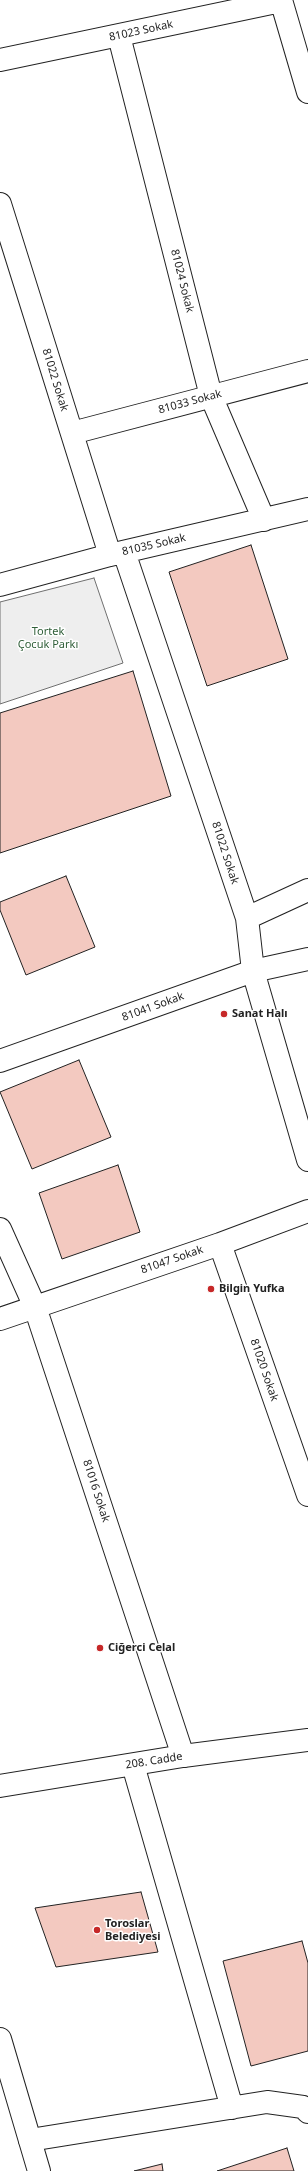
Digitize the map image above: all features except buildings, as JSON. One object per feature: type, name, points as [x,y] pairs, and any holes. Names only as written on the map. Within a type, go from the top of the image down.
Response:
[{"type":"street","name":"81023 Sokak","points":[[0,60],[281,1]]},
{"type":"street","points":[[281,1],[306,79]]},
{"type":"street","name":"81024 Sokak","points":[[119,36],[211,396],[264,520]]},
{"type":"street","name":"81022 Sokak","points":[[0,204],[72,433],[117,554],[247,918],[253,971],[308,1160]]},
{"type":"street","name":"81033 Sokak","points":[[72,433],[308,371]]},
{"type":"street","name":"81035 Sokak","points":[[0,585],[117,554],[308,510]]},
{"type":"street","points":[[247,918],[308,890]]},
{"type":"street","name":"81041 Sokak","points":[[0,1061],[253,971],[308,959]]},
{"type":"street","name":"81047 Sokak","points":[[0,1319],[220,1244],[308,1211]]},
{"type":"street","name":"81016 Sokak","points":[[0,1229],[35,1307],[183,1756]]},
{"type":"street","name":"81020 Sokak","points":[[220,1244],[308,1495]]},
{"type":"street","name":"208. Cadde","points":[[0,1786],[183,1756],[308,1740]]},
{"type":"street","points":[[133,1765],[232,2108]]},
{"type":"street","points":[[0,2039],[39,2171]]},
{"type":"street","points":[[30,2140],[267,2102],[303,2107],[308,2112]]},
{"type":"green space","name":"Tortek Çocuk Parkı","points":[[94,578],[123,663],[0,704],[0,602]]},
{"type":"place","name":"Sanat Halı","points":[[224,1014]]},
{"type":"place","name":"Bilgin Yufka","points":[[211,1289]]},
{"type":"place","name":"Ciğerci Celal","points":[[100,1648]]},
{"type":"place","name":"Toroslar Belediyesi","points":[[97,1930]]}]
